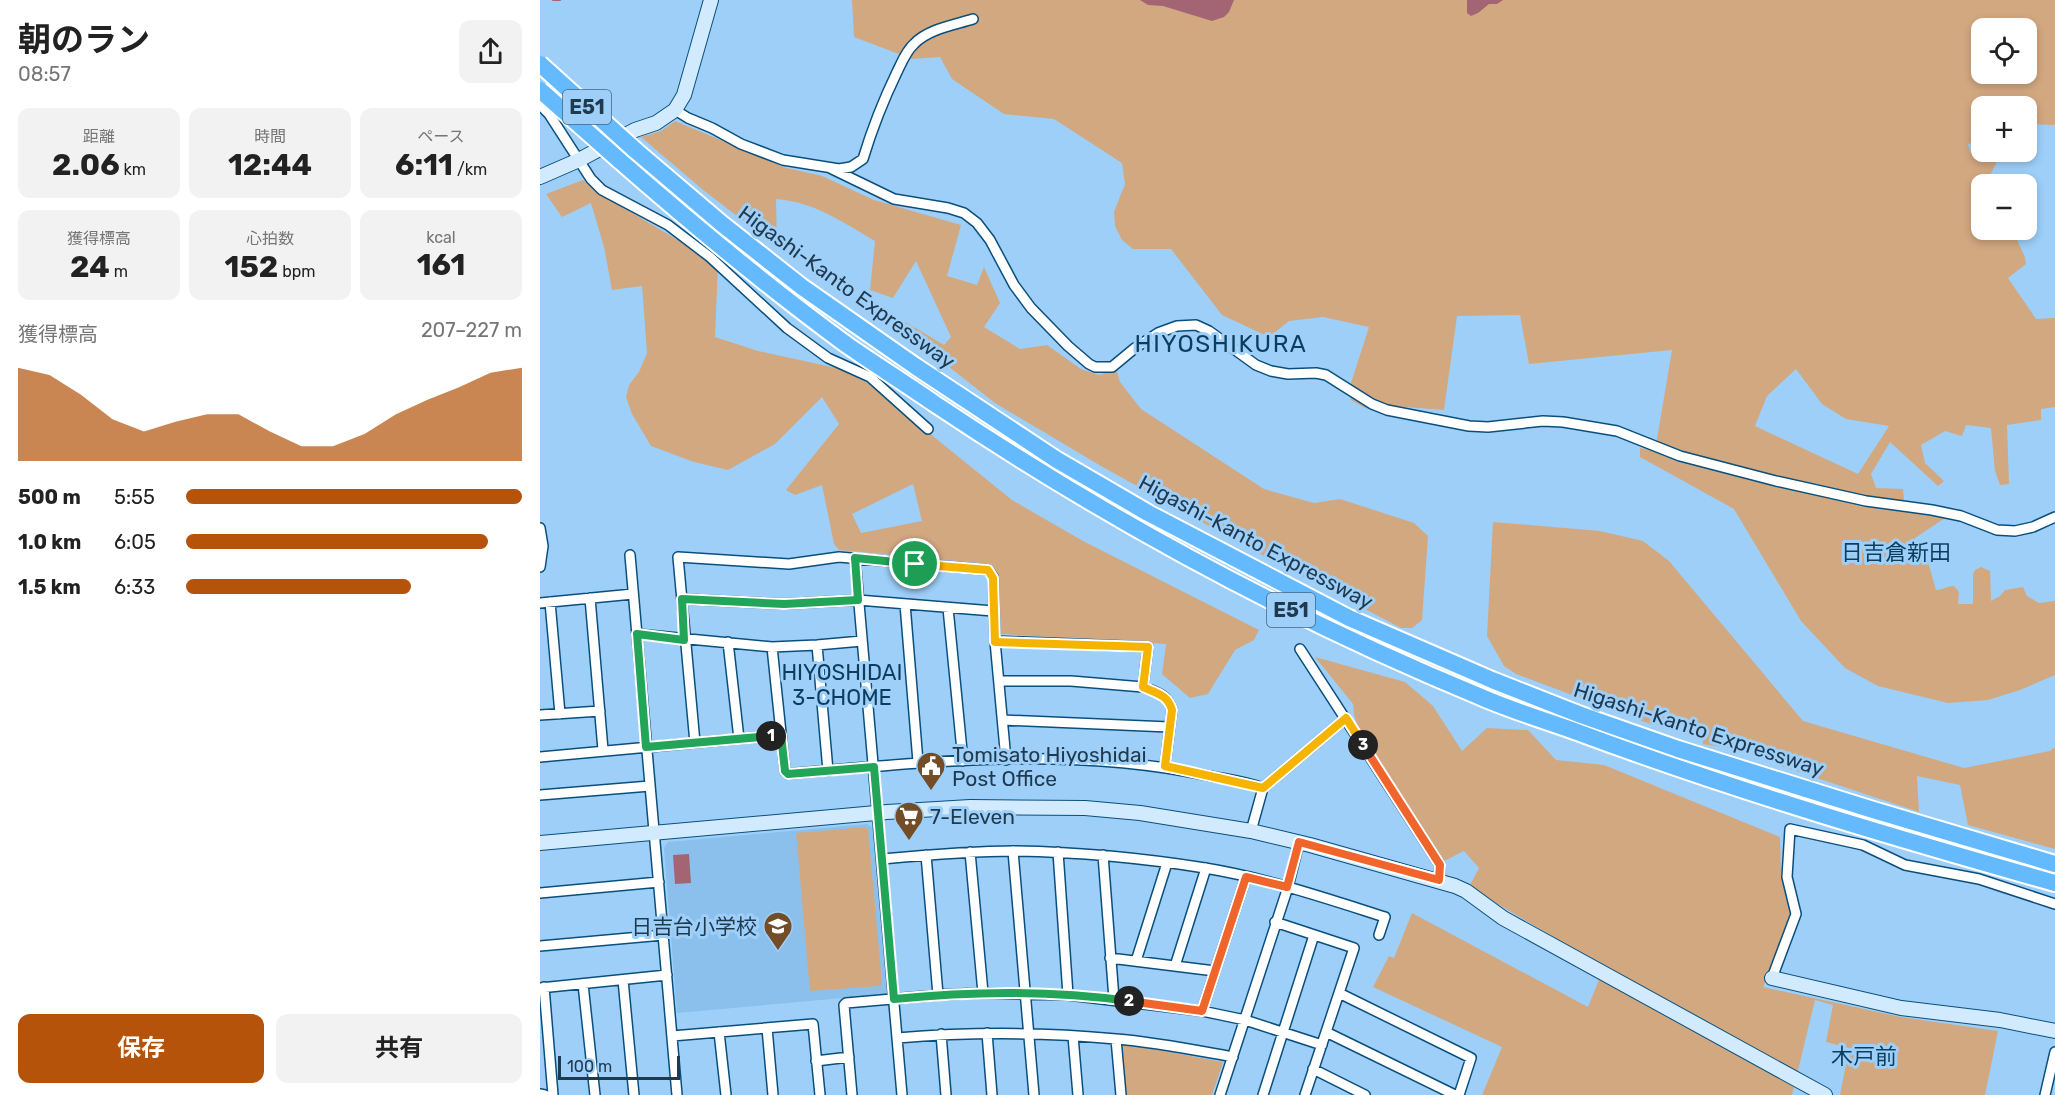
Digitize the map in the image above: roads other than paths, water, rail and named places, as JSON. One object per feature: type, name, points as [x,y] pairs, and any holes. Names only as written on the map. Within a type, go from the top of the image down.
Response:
[{"type":"highway","name":"Higashi-Kanto Expressway","points":[[540,64],[634,150],[802,287],[1057,460],[1148,513],[1349,618],[1492,680],[1581,715],[1870,809],[2055,864]]},
{"type":"highway","name":"Higashi-Kanto Expressway","points":[[540,90],[707,235],[848,345],[1048,477],[1139,531],[1244,586],[1323,626],[1482,698],[1659,762],[1842,822],[2055,883]]},
{"type":"street","points":[[540,177],[579,160],[634,130],[656,123],[675,110],[684,95],[711,0]]},
{"type":"street","points":[[675,110],[783,160],[830,168],[851,167],[863,159],[874,121],[901,64],[914,44],[933,32],[973,19]]},
{"type":"street","points":[[540,105],[549,114],[591,179],[602,190],[668,225],[710,257],[787,328],[828,358],[870,377],[928,429]]},
{"type":"street","points":[[830,168],[894,200],[948,208],[964,213],[977,223],[990,240],[1014,285],[1031,308],[1068,346],[1095,367],[1112,367],[1158,333],[1177,326],[1196,325],[1209,331],[1256,365],[1288,374],[1326,375],[1372,404],[1388,410],[1469,426],[1488,427],[1543,421],[1617,431],[1680,456],[1866,501],[1962,516],[1997,530],[2024,529],[2055,517]]},
{"type":"street","points":[[540,528],[543,546],[540,567]]},
{"type":"street","points":[[630,555],[677,1095]]},
{"type":"street","points":[[695,743],[678,557],[789,564],[839,557],[988,570],[993,578],[995,642],[1006,760]]},
{"type":"street","points":[[855,558],[902,1095]]},
{"type":"street","points":[[560,714],[545,603],[633,594]]},
{"type":"street","points":[[590,598],[603,750]]},
{"type":"street","points":[[682,599],[784,604],[858,600],[993,611]]},
{"type":"street","points":[[905,604],[918,762]]},
{"type":"street","points":[[948,608],[963,761]]},
{"type":"street","points":[[637,634],[684,640],[772,646],[862,641]]},
{"type":"street","points":[[728,642],[739,739]]},
{"type":"street","points":[[995,642],[1148,647],[1143,687]]},
{"type":"street","points":[[817,645],[828,771]]},
{"type":"street","points":[[772,646],[785,771],[788,774],[918,762],[1084,759],[1165,766],[1263,788]]},
{"type":"street","points":[[1300,649],[1440,865],[1439,880]]},
{"type":"street","points":[[999,681],[1071,681],[1143,687],[1163,695],[1170,702],[1172,710],[1165,766]]},
{"type":"street","points":[[540,715],[600,711]]},
{"type":"street","points":[[1251,831],[1263,788],[1346,718]]},
{"type":"street","points":[[1003,720],[1169,727]]},
{"type":"street","points":[[540,756],[781,735]]},
{"type":"street","points":[[540,795],[650,786]]},
{"type":"street","points":[[540,843],[878,813],[982,807],[1085,808],[1140,813],[1251,831],[1439,880],[1466,891],[1503,918],[1825,1095]]},
{"type":"street","points":[[2055,904],[1979,879],[1905,865],[1863,845],[1790,829],[1787,877],[1796,914],[1772,978],[1901,1008],[2000,1020],[2055,1031]]},
{"type":"street","points":[[1220,1095],[1287,887],[1299,842]]},
{"type":"street","points":[[1013,851],[1034,1095]]},
{"type":"street","points":[[882,859],[970,852],[1059,852],[1206,868],[1287,887],[1385,917],[1379,935]]},
{"type":"street","points":[[970,852],[983,993]]},
{"type":"street","points":[[1059,852],[1068,995]]},
{"type":"street","points":[[926,855],[938,995]]},
{"type":"street","points":[[1103,855],[1114,999]]},
{"type":"street","points":[[1136,961],[1167,863]]},
{"type":"street","points":[[1175,966],[1206,868]]},
{"type":"street","points":[[1202,1011],[1246,877]]},
{"type":"street","points":[[540,893],[658,882]]},
{"type":"street","points":[[1275,922],[1354,948],[1305,1095]]},
{"type":"street","points":[[540,946],[663,935]]},
{"type":"street","points":[[1263,1095],[1314,935]]},
{"type":"street","points":[[1110,958],[1215,972]]},
{"type":"street","points":[[553,1095],[542,987],[667,975]]},
{"type":"street","points":[[623,980],[634,1095]]},
{"type":"street","points":[[583,984],[595,1095]]},
{"type":"street","points":[[852,1095],[844,1005],[846,1003],[983,993],[1026,993],[1114,999],[1202,1011],[1245,1020],[1322,1045]]},
{"type":"street","points":[[1326,1032],[1457,1095],[1471,1058],[1339,993]]},
{"type":"street","points":[[672,1036],[813,1024],[820,1095]]},
{"type":"street","points":[[767,1028],[773,1095]]},
{"type":"street","points":[[719,1032],[726,1095]]},
{"type":"street","points":[[897,1038],[987,1033],[1073,1036],[1116,1039],[1233,1057]]},
{"type":"street","points":[[987,1033],[992,1095]]},
{"type":"street","points":[[941,1034],[946,1095]]},
{"type":"street","points":[[1073,1036],[1078,1095]]},
{"type":"street","points":[[1116,1039],[1121,1095]]},
{"type":"street","points":[[2045,1095],[2055,1052]]},
{"type":"street","points":[[816,1061],[849,1057]]},
{"type":"street","points":[[1313,1069],[1365,1095]]},
{"type":"street","points":[[540,1094],[545,1095]]},
{"type":"waterway","points":[[553,0],[560,0]]},
{"type":"place","name":"Tomisato Hiyoshidai Post Office","points":[[931,792]]},
{"type":"place","name":"7-Eleven","points":[[909,842]]},
{"type":"place","name":"日吉台小学校","points":[[778,952]]},
{"type":"district","name":"HIYOSHIKURA","points":[[1221,344]]},
{"type":"district","name":"日吉倉新田","points":[[1896,552]]},
{"type":"district","name":"HIYOSHIDAI 3-CHOME","points":[[842,684]]},
{"type":"district","name":"木戸前","points":[[1864,1056]]}]
